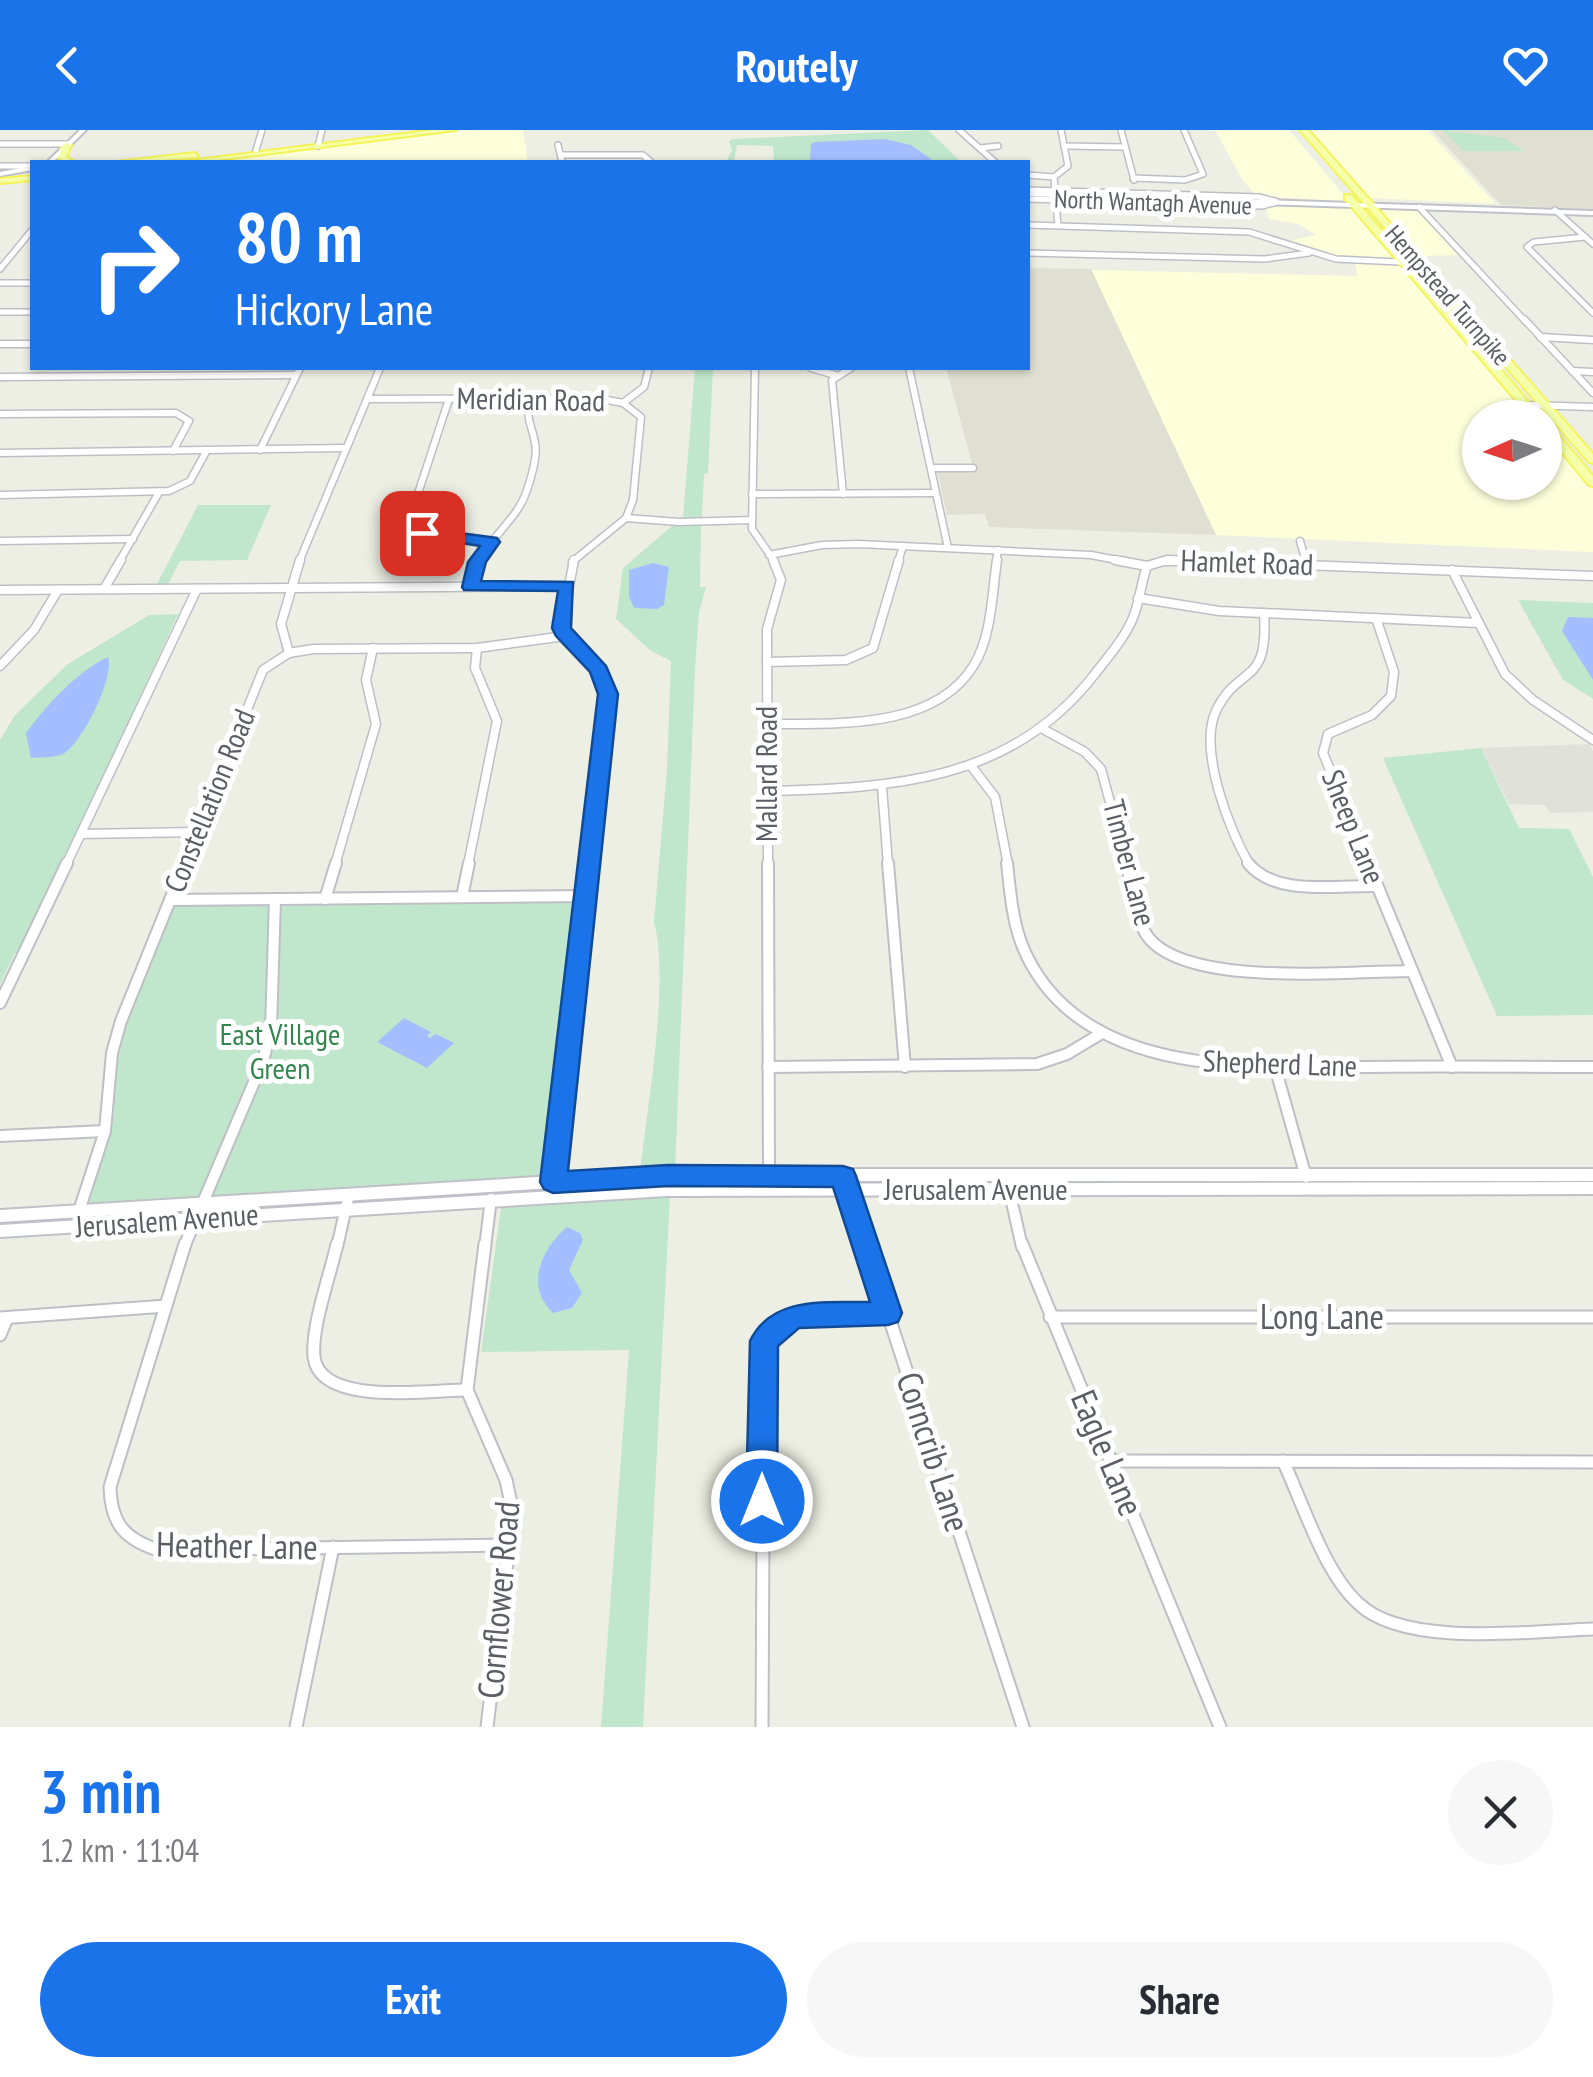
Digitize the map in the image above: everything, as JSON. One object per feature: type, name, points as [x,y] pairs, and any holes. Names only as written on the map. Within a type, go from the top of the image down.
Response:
[{"type":"main road","points":[[52,160],[82,130]]},
{"type":"main road","points":[[211,160],[452,130]]},
{"type":"main road","name":"Hempstead Turnpike","points":[[1291,130],[1523,400]]},
{"type":"main road","name":"Hempstead Turnpike","points":[[1304,130],[1540,400]]},
{"type":"main road","points":[[67,160],[62,158],[68,144]]},
{"type":"main road","points":[[144,160],[318,146]]},
{"type":"main road","points":[[0,176],[30,171]]},
{"type":"main road","name":"North Wantagh Avenue","points":[[1030,194],[1368,204]]},
{"type":"main road","points":[[1368,204],[1593,212]]},
{"type":"main road","points":[[1368,204],[1556,211]]},
{"type":"main road","points":[[1453,320],[1470,320]]},
{"type":"main road","points":[[1453,320],[1464,324],[1494,358],[1519,376]]},
{"type":"main road","name":"Hempstead Turnpike","points":[[1562,425],[1593,460]]},
{"type":"main road","points":[[1562,446],[1593,483]]},
{"type":"main road","name":"Jerusalem Avenue","points":[[1307,1182],[1593,1175]]},
{"type":"main road","name":"Jerusalem Avenue","points":[[0,1216],[76,1219],[553,1189],[667,1190],[769,1183],[1307,1182],[1593,1188]]},
{"type":"main road","name":"Jerusalem Avenue","points":[[0,1232],[76,1219]]},
{"type":"street","points":[[256,150],[262,130]]},
{"type":"street","points":[[318,146],[322,130]]},
{"type":"street","points":[[959,130],[993,160]]},
{"type":"street","points":[[1030,176],[1054,177],[1067,168],[1061,130]]},
{"type":"street","points":[[1121,130],[1137,196]]},
{"type":"street","points":[[1133,178],[1185,180],[1203,174],[1184,130]]},
{"type":"street","points":[[0,144],[68,144]]},
{"type":"street","points":[[558,144],[562,160]]},
{"type":"street","points":[[980,148],[998,146]]},
{"type":"street","points":[[1064,146],[1125,148]]},
{"type":"street","points":[[561,155],[643,155],[648,160]]},
{"type":"street","points":[[0,166],[30,171]]},
{"type":"street","points":[[1054,177],[1058,226]]},
{"type":"street","name":"North Wantagh Avenue","points":[[1055,195],[1262,206],[1277,202]]},
{"type":"street","points":[[1419,207],[1593,393]]},
{"type":"street","points":[[1556,211],[1593,244]]},
{"type":"street","points":[[1030,225],[1249,232],[1277,238],[1309,253],[1354,262],[1420,263]]},
{"type":"street","points":[[2,264],[30,232]]},
{"type":"street","points":[[1585,237],[1534,242],[1527,248],[1593,313]]},
{"type":"street","points":[[1030,253],[1279,259],[1309,253]]},
{"type":"street","points":[[1175,257],[1179,271]]},
{"type":"street","points":[[1354,262],[1356,275]]},
{"type":"street","points":[[0,283],[30,283]]},
{"type":"street","points":[[0,312],[30,312]]},
{"type":"street","points":[[1540,337],[1593,340]]},
{"type":"street","points":[[0,344],[30,344]]},
{"type":"street","points":[[379,370],[291,588],[282,624],[289,653],[477,648],[565,636]]},
{"type":"street","points":[[623,403],[644,387],[648,370]]},
{"type":"street","name":"Mallard Road","points":[[755,370],[752,520],[754,534],[770,555],[780,580],[768,616],[767,662],[769,1183]]},
{"type":"street","points":[[818,370],[835,375],[846,370]]},
{"type":"street","points":[[909,370],[948,548]]},
{"type":"street","points":[[1572,370],[1593,372]]},
{"type":"street","points":[[0,378],[298,371],[260,450]]},
{"type":"street","points":[[835,375],[832,384],[843,494]]},
{"type":"street","points":[[470,587],[477,562],[512,518],[526,491],[536,445],[526,424],[530,398]]},
{"type":"street","name":"Meridian Road","points":[[367,399],[597,398],[623,403],[640,417],[633,500],[626,518]]},
{"type":"street","points":[[449,399],[409,520],[417,530],[432,536],[491,542]]},
{"type":"street","points":[[1562,406],[1593,407]]},
{"type":"street","points":[[0,414],[176,412],[189,422],[173,451]]},
{"type":"street","points":[[0,453],[346,448]]},
{"type":"street","points":[[0,495],[158,494],[190,481],[207,450]]},
{"type":"street","points":[[931,468],[974,468]]},
{"type":"street","points":[[752,494],[936,493]]},
{"type":"street","points":[[104,589],[158,494]]},
{"type":"street","points":[[553,1189],[608,694],[599,670],[565,636],[562,628],[570,565],[577,555],[626,518],[679,522],[752,520]]},
{"type":"street","points":[[0,540],[132,539]]},
{"type":"street","points":[[1300,541],[1307,564]]},
{"type":"street","points":[[770,555],[834,544],[904,546],[1091,555],[1147,566]]},
{"type":"street","points":[[767,662],[846,660],[873,648],[904,546]]},
{"type":"street","points":[[767,724],[887,717],[930,702],[957,686],[970,672],[980,650],[998,550]]},
{"type":"street","name":"Hamlet Road","points":[[767,791],[882,787],[933,779],[972,767],[1043,729],[1075,702],[1132,622],[1147,566],[1188,558],[1593,576]]},
{"type":"street","points":[[1452,570],[1513,684],[1593,740]]},
{"type":"street","points":[[0,590],[567,586]]},
{"type":"street","points":[[0,1003],[197,588]]},
{"type":"street","points":[[0,666],[34,630],[58,590]]},
{"type":"street","points":[[1138,598],[1196,609],[1478,622]]},
{"type":"street","points":[[1264,613],[1268,641],[1264,658],[1221,705],[1213,719],[1210,743],[1248,863],[1267,880],[1278,884],[1376,886]]},
{"type":"street","name":"Sheep Lane","points":[[1376,618],[1396,678],[1394,696],[1378,712],[1333,731],[1322,747],[1452,1067]]},
{"type":"street","points":[[325,898],[376,724],[366,680],[373,648]]},
{"type":"street","points":[[462,897],[498,721],[492,700],[475,676],[472,663],[477,648]]},
{"type":"street","name":"Constellation Road","points":[[76,1219],[105,1131],[112,1053],[259,677],[270,664],[289,653]]},
{"type":"street","name":"Timber Lane","points":[[1043,729],[1085,752],[1102,769],[1146,935],[1169,957],[1217,971],[1412,971]]},
{"type":"street","name":"Shepherd Lane","points":[[972,767],[996,800],[1018,928],[1027,956],[1056,996],[1102,1032],[1150,1052],[1192,1062],[1275,1067],[1593,1066]]},
{"type":"street","points":[[882,787],[905,1067]]},
{"type":"street","points":[[81,834],[197,832]]},
{"type":"street","points":[[170,900],[586,896]]},
{"type":"street","points":[[199,1211],[264,1061],[271,1029],[276,899]]},
{"type":"street","points":[[768,1067],[1037,1064],[1068,1054],[1102,1032]]},
{"type":"street","points":[[1275,1067],[1307,1182]]},
{"type":"street","points":[[0,1136],[105,1131]]},
{"type":"street","name":"Eagle Lane","points":[[1007,1182],[1023,1250],[1220,1727]]},
{"type":"street","name":"Corncrib Lane","points":[[845,1183],[1023,1727]]},
{"type":"street","name":"Cornflower Road","points":[[487,1727],[513,1513],[511,1488],[500,1458],[474,1420],[467,1390],[492,1193]]},
{"type":"street","points":[[347,1202],[312,1359],[318,1375],[336,1387],[352,1390],[467,1390]]},
{"type":"street","name":"Heather Lane","points":[[199,1211],[110,1486],[110,1506],[119,1530],[134,1544],[158,1550],[508,1545]]},
{"type":"street","points":[[0,1335],[4,1318],[166,1306]]},
{"type":"street","points":[[762,1727],[764,1341],[784,1321],[797,1316],[888,1313]]},
{"type":"street","name":"Long Lane","points":[[1050,1317],[1593,1317]]},
{"type":"street","points":[[1110,1461],[1593,1462]]},
{"type":"street","points":[[1284,1462],[1342,1579],[1358,1604],[1376,1618],[1422,1630],[1593,1630]]},
{"type":"street","points":[[296,1727],[333,1547]]},
{"type":"shaded area","points":[[472,130],[523,130],[528,160],[223,160]]},
{"type":"shaded area","points":[[1215,130],[1289,130],[1350,202],[1256,196]]},
{"type":"shaded area","points":[[1311,130],[1427,130],[1496,204],[1369,198]]},
{"type":"shaded area","points":[[1432,130],[1593,130],[1593,209],[1501,205]]},
{"type":"shaded area","points":[[1278,204],[1354,206],[1521,400],[1462,400],[1462,500],[1562,500],[1562,448],[1593,485],[1593,552],[1216,535],[1091,270],[1357,276],[1355,262],[1313,253],[1287,241],[1316,235],[1298,224],[1269,219],[1266,208]]},
{"type":"shaded area","points":[[1379,209],[1418,209],[1461,255],[1421,256]]},
{"type":"shaded area","points":[[1030,268],[1091,269],[1216,535],[989,527],[985,514],[947,515],[937,471],[974,470],[947,370],[1030,370]]},
{"type":"shaded area","points":[[1589,744],[1593,751],[1593,812],[1550,813],[1545,805],[1509,804],[1481,748]]},
{"type":"green space","points":[[928,130],[959,160],[774,160],[773,146],[737,145],[734,160],[727,160],[732,150],[729,141]]},
{"type":"green space","points":[[1442,130],[1504,138],[1524,151],[1464,151]]},
{"type":"green space","points":[[695,370],[713,370],[702,517],[683,518]]},
{"type":"green space","points":[[198,505],[271,505],[247,560],[180,561],[168,584],[157,584]]},
{"type":"green space","points":[[701,525],[700,587],[706,587],[699,612],[695,669],[675,1172],[640,1173],[660,978],[654,922],[667,769],[671,661],[651,651],[616,619],[623,568],[672,526]]},
{"type":"green space","points":[[1518,600],[1593,603],[1593,699],[1563,680]]},
{"type":"green space","points":[[178,614],[22,953],[15,953],[0,984],[0,740],[15,715],[68,664],[149,615]]},
{"type":"green space","points":[[1481,748],[1519,828],[1569,829],[1593,877],[1593,1015],[1497,1016],[1383,758]]},
{"type":"green space","name":"East Village Green","points":[[585,896],[552,1189],[78,1217],[114,1105],[113,1052],[172,900]]},
{"type":"green space","points":[[670,1195],[643,1727],[601,1727],[629,1350],[481,1352],[501,1208]]},
{"type":"water","points":[[885,139],[911,145],[932,160],[810,160],[811,144]]},
{"type":"water","points":[[653,563],[669,567],[664,605],[657,609],[634,608],[629,597],[629,570]]},
{"type":"water","points":[[1568,617],[1593,618],[1593,680],[1562,631]]},
{"type":"water","points":[[108,657],[102,694],[71,748],[52,757],[31,758],[26,733],[63,690]]},
{"type":"water","points":[[404,1018],[431,1032],[427,1036],[430,1038],[436,1034],[454,1043],[427,1068],[377,1042]]},
{"type":"water","points":[[567,1227],[580,1233],[583,1240],[569,1270],[582,1293],[572,1308],[553,1313],[539,1291],[538,1279],[550,1245]]},
{"type":"route","points":[[422,533],[491,542],[477,562],[470,587],[567,586],[562,628],[565,636],[599,670],[608,694],[553,1182],[668,1176],[843,1176],[888,1313],[797,1316],[770,1332],[762,1350],[762,1501]]}]
